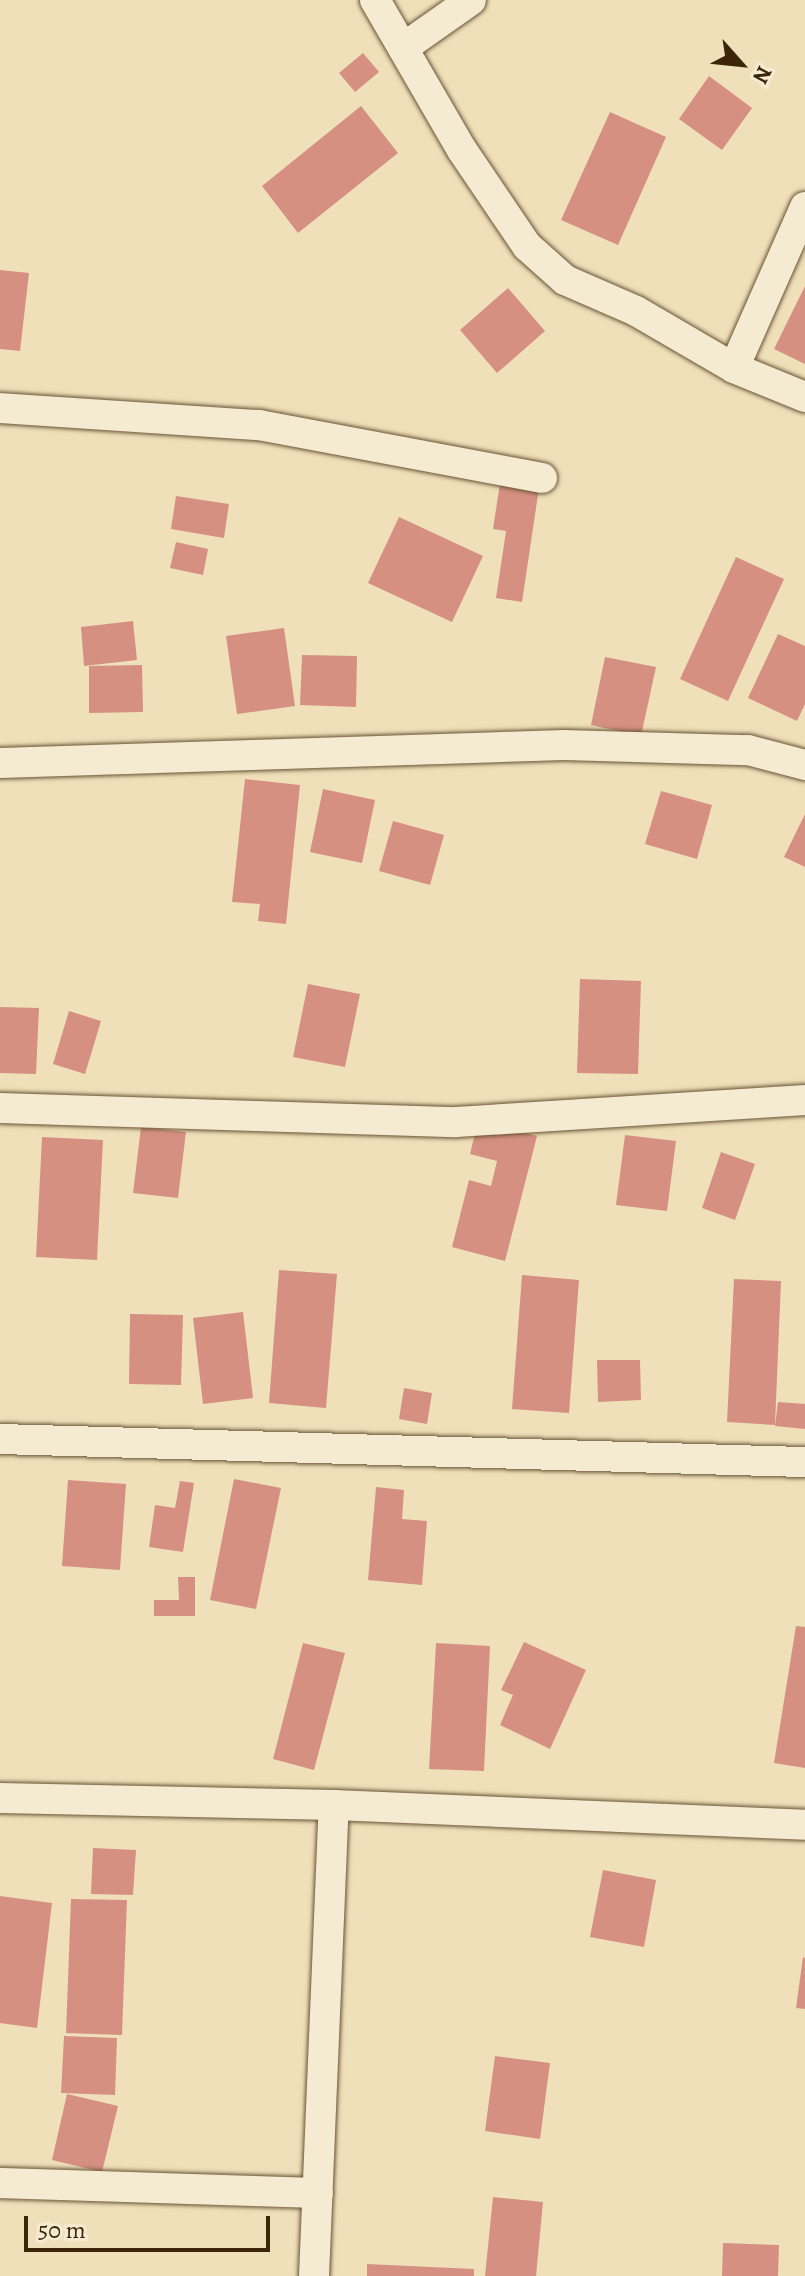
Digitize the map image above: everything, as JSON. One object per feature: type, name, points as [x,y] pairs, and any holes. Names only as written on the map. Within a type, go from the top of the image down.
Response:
[{"type":"street","points":[[375,0],[462,150],[527,246],[565,280],[636,311],[734,368],[805,397]]},
{"type":"street","points":[[403,48],[471,0]]},
{"type":"street","points":[[734,368],[805,207]]},
{"type":"street","points":[[0,408],[259,425],[542,478]]},
{"type":"street","points":[[0,763],[564,745],[748,750],[805,765]]},
{"type":"street","points":[[0,1108],[456,1122],[805,1100]]},
{"type":"street","points":[[0,1439],[805,1462]]},
{"type":"street","points":[[0,1798],[334,1805],[805,1825]]},
{"type":"street","points":[[314,2276],[334,1805]]},
{"type":"street","points":[[0,2183],[318,2193]]},
{"type":"building","points":[[363,53],[379,72],[355,92],[339,73]]},
{"type":"building","points":[[709,76],[752,108],[722,150],[679,119]]},
{"type":"building","points":[[361,106],[398,153],[298,233],[262,186]]},
{"type":"building","points":[[610,112],[666,137],[618,245],[561,220]]},
{"type":"building","points":[[0,270],[29,273],[20,351],[0,349]]},
{"type":"building","points":[[805,286],[805,364],[774,349]]},
{"type":"building","points":[[508,288],[545,331],[497,373],[460,330]]},
{"type":"building","points":[[500,483],[539,488],[522,602],[496,598],[506,531],[493,529]]},
{"type":"building","points":[[176,496],[229,504],[224,538],[171,529]]},
{"type":"building","points":[[399,517],[483,556],[452,622],[368,583]]},
{"type":"building","points":[[176,542],[208,549],[203,575],[170,568]]},
{"type":"building","points":[[736,557],[784,579],[728,701],[680,679]]},
{"type":"building","points":[[133,621],[137,660],[84,666],[81,627]]},
{"type":"building","points":[[284,628],[295,706],[237,714],[226,636]]},
{"type":"building","points":[[778,634],[805,646],[805,704],[797,721],[748,698]]},
{"type":"building","points":[[302,655],[357,656],[356,707],[300,705]]},
{"type":"building","points":[[605,657],[656,667],[641,736],[591,725]]},
{"type":"building","points":[[142,665],[143,712],[89,713],[89,666]]},
{"type":"building","points":[[245,779],[300,785],[286,924],[258,921],[260,904],[232,902]]},
{"type":"building","points":[[323,789],[375,800],[362,863],[310,852]]},
{"type":"building","points":[[661,791],[712,805],[697,859],[645,844]]},
{"type":"building","points":[[805,814],[805,867],[784,857]]},
{"type":"building","points":[[393,821],[444,835],[430,885],[379,871]]},
{"type":"building","points":[[580,979],[641,981],[638,1074],[577,1073]]},
{"type":"building","points":[[308,984],[360,994],[345,1067],[293,1057]]},
{"type":"building","points":[[0,1007],[39,1008],[36,1074],[0,1073]]},
{"type":"building","points":[[69,1011],[101,1021],[85,1074],[53,1064]]},
{"type":"building","points":[[478,1121],[537,1136],[505,1261],[452,1247],[469,1180],[491,1186],[497,1161],[470,1154]]},
{"type":"building","points":[[141,1127],[186,1132],[178,1198],[133,1193]]},
{"type":"building","points":[[625,1135],[676,1141],[667,1211],[616,1205]]},
{"type":"building","points":[[42,1137],[103,1140],[97,1260],[36,1257]]},
{"type":"building","points":[[721,1152],[755,1164],[735,1220],[702,1208]]},
{"type":"building","points":[[279,1270],[337,1274],[326,1408],[269,1403]]},
{"type":"building","points":[[522,1275],[579,1280],[569,1413],[512,1409]]},
{"type":"building","points":[[734,1279],[781,1281],[775,1425],[727,1422]]},
{"type":"building","points":[[243,1312],[253,1398],[203,1404],[193,1318]]},
{"type":"building","points":[[130,1314],[183,1315],[181,1385],[129,1384]]},
{"type":"building","points":[[597,1360],[640,1360],[641,1400],[598,1402]]},
{"type":"building","points":[[404,1388],[432,1393],[427,1424],[399,1419]]},
{"type":"building","points":[[778,1402],[805,1404],[805,1429],[775,1426]]},
{"type":"building","points":[[234,1479],[281,1488],[256,1609],[210,1600]]},
{"type":"building","points":[[68,1480],[126,1484],[120,1570],[62,1566]]},
{"type":"building","points":[[180,1481],[194,1483],[183,1552],[149,1547],[155,1505],[175,1508]]},
{"type":"building","points":[[376,1487],[404,1490],[402,1519],[427,1521],[422,1585],[368,1580]]},
{"type":"building","points":[[178,1577],[195,1577],[195,1616],[154,1616],[154,1600],[179,1600]]},
{"type":"building","points":[[796,1626],[805,1627],[805,1768],[774,1763]]},
{"type":"building","points":[[524,1642],[586,1670],[550,1749],[500,1725],[513,1695],[501,1690]]},
{"type":"building","points":[[303,1643],[345,1653],[314,1770],[273,1759]]},
{"type":"building","points":[[436,1643],[490,1646],[484,1771],[429,1769]]},
{"type":"building","points":[[93,1848],[136,1850],[133,1895],[91,1894]]},
{"type":"building","points":[[603,1870],[656,1880],[644,1947],[590,1937]]},
{"type":"building","points":[[0,1896],[52,1903],[37,2028],[0,2023]]},
{"type":"building","points":[[71,1899],[127,1900],[122,2035],[66,2033]]},
{"type":"building","points":[[805,1958],[805,2009],[796,2008]]},
{"type":"building","points":[[64,2036],[117,2038],[115,2095],[61,2093]]},
{"type":"building","points":[[495,2056],[550,2063],[540,2139],[485,2131]]},
{"type":"building","points":[[67,2094],[118,2106],[102,2172],[52,2160]]},
{"type":"building","points":[[493,2197],[543,2202],[536,2276],[485,2276]]},
{"type":"building","points":[[723,2243],[779,2245],[778,2276],[722,2276]]},
{"type":"building","points":[[367,2264],[474,2269],[474,2276],[367,2276]]}]
